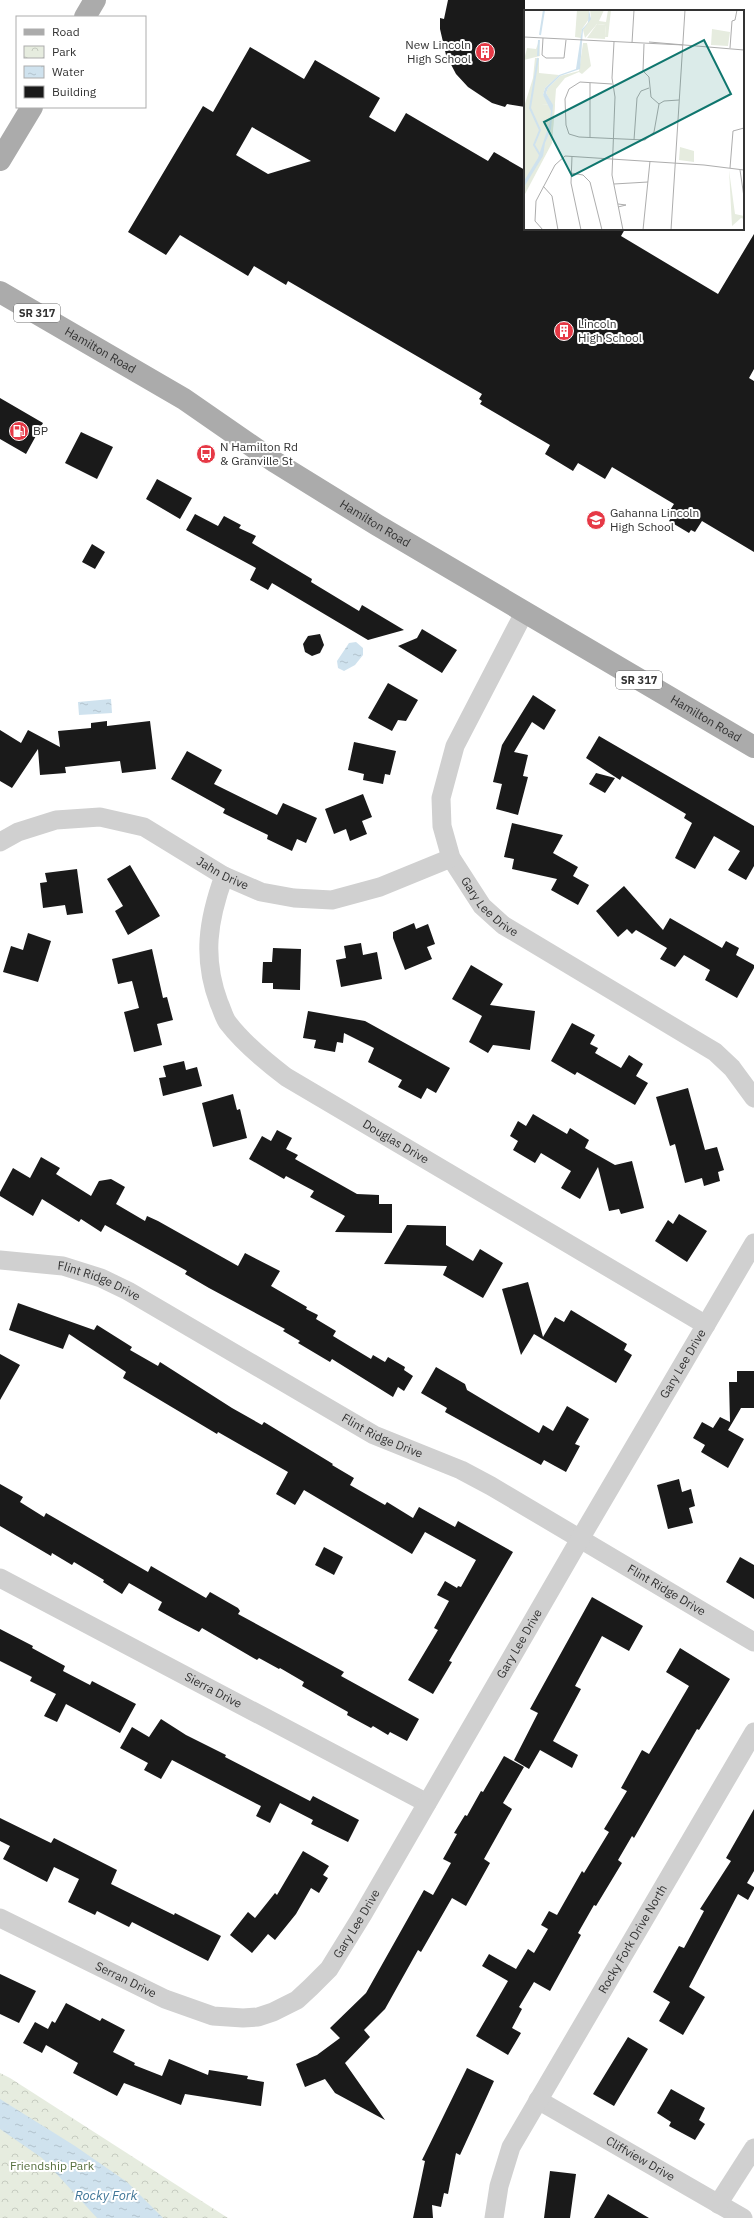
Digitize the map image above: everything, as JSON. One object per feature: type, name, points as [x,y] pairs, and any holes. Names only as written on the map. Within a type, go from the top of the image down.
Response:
[{"type":"main road","points":[[86,16],[95,0]]},
{"type":"main road","points":[[0,160],[31,108]]},
{"type":"main road","name":"Hamilton Road","points":[[0,292],[184,400],[275,462],[377,525],[754,747]]},
{"type":"street","name":"Gary Lee Drive","points":[[525,611],[455,746],[446,775],[440,798],[442,826],[451,858],[489,913],[503,925],[715,1052],[732,1068],[754,1098]]},
{"type":"street","name":"Jahn Drive","points":[[0,842],[18,832],[56,820],[100,816],[144,828],[224,876],[261,892],[294,898],[332,900],[380,887],[451,858]]},
{"type":"street","name":"Douglas Drive","points":[[224,876],[216,897],[207,939],[211,982],[227,1022],[260,1057],[286,1077],[706,1325]]},
{"type":"street","name":"Gary Lee Drive","points":[[258,2017],[296,2000],[329,1969],[754,1243]]},
{"type":"street","name":"Flint Ridge Drive","points":[[0,1260],[63,1266],[101,1278],[128,1291],[374,1435],[461,1470],[754,1642]]},
{"type":"street","name":"Sierra Drive","points":[[0,1578],[427,1802]]},
{"type":"street","name":"Rocky Fork Drive North","points":[[494,2218],[499,2186],[511,2147],[754,1732]]},
{"type":"street","name":"Serran Drive","points":[[0,1918],[165,2000],[213,2016],[258,2017]]},
{"type":"street","name":"Cliffview Drive","points":[[538,2100],[743,2218]]},
{"type":"street","points":[[718,2204],[754,2148]]},
{"type":"green space","name":"Friendship Park","points":[[0,2073],[10,2078],[228,2218],[0,2218]]},
{"type":"water","points":[[356,642],[363,648],[363,655],[355,665],[344,671],[338,668],[337,661],[349,643]]},
{"type":"water","points":[[111,699],[112,713],[79,715],[78,702]]},
{"type":"water","name":"Rocky Fork","points":[[0,2099],[75,2146],[127,2182],[163,2218],[97,2218],[42,2158],[0,2129]]},
{"type":"building","name":"New Lincoln High School","points":[[448,0],[525,0],[524,107],[507,104],[505,107],[492,103],[468,87],[456,74],[446,55],[440,29],[440,18],[444,19]]},
{"type":"building","name":"Lincoln High School","points":[[250,47],[304,79],[315,60],[380,98],[369,117],[395,132],[406,113],[488,161],[494,152],[524,169],[524,230],[624,230],[621,236],[718,294],[754,234],[754,369],[749,378],[754,381],[754,552],[702,521],[695,532],[691,530],[689,533],[669,521],[671,518],[667,515],[674,504],[612,467],[605,479],[578,463],[573,471],[545,454],[550,445],[480,404],[482,401],[479,399],[482,394],[288,281],[286,285],[254,266],[248,276],[180,235],[166,255],[128,232],[203,106],[213,112]],"holes":[[[252,127],[311,161],[268,174],[236,155]]]},
{"type":"building","name":"BP","points":[[0,398],[43,423],[26,454],[0,439]]},
{"type":"building","points":[[81,432],[113,447],[97,479],[65,463]]},
{"type":"building","points":[[157,479],[192,498],[180,519],[146,499]]},
{"type":"building","points":[[195,514],[218,526],[224,516],[241,525],[239,528],[256,536],[252,543],[312,579],[311,582],[359,611],[362,605],[404,630],[368,640],[272,583],[268,590],[250,580],[256,568],[186,530]]},
{"type":"building","points":[[92,544],[105,552],[95,569],[82,562]]},
{"type":"building","points":[[422,629],[457,650],[442,673],[398,646],[417,638]]},
{"type":"building","points":[[320,634],[324,645],[320,653],[312,656],[305,652],[303,644],[308,636]]},
{"type":"building","points":[[388,683],[418,700],[406,721],[398,720],[392,731],[368,718]]},
{"type":"building","points":[[533,695],[556,710],[544,730],[532,722],[514,752],[528,755],[523,776],[528,777],[518,815],[496,809],[502,784],[493,782],[502,745]]},
{"type":"building","points":[[107,721],[107,726],[150,721],[156,769],[122,773],[120,761],[65,767],[66,773],[40,775],[38,749],[12,788],[0,781],[0,730],[21,743],[28,730],[60,747],[58,731],[91,728],[91,723]]},
{"type":"building","points":[[599,736],[754,826],[754,866],[746,880],[728,870],[740,851],[714,836],[695,869],[675,858],[692,823],[684,818],[686,814],[622,776],[620,780],[586,758]]},
{"type":"building","points":[[354,742],[396,751],[390,775],[385,774],[383,784],[363,780],[364,774],[348,770]]},
{"type":"building","points":[[187,751],[222,770],[214,784],[277,815],[283,803],[317,818],[306,843],[297,839],[292,851],[267,839],[268,835],[223,813],[225,809],[171,779]]},
{"type":"building","points":[[596,773],[615,778],[605,793],[589,784]]},
{"type":"building","points":[[363,794],[372,817],[362,821],[367,834],[350,841],[346,829],[334,834],[325,809]]},
{"type":"building","points":[[512,823],[563,835],[553,853],[578,867],[573,876],[589,885],[578,905],[551,890],[557,879],[512,869],[514,859],[504,857]]},
{"type":"building","points":[[130,865],[160,916],[128,935],[115,911],[123,906],[107,879]]},
{"type":"building","points":[[77,869],[83,913],[67,915],[65,905],[43,908],[40,883],[47,882],[45,873]]},
{"type":"building","points":[[624,886],[663,930],[670,918],[722,948],[726,941],[739,948],[736,955],[754,965],[754,968],[737,998],[705,980],[710,970],[684,955],[675,967],[660,959],[667,948],[636,930],[632,934],[627,929],[618,937],[596,911]]},
{"type":"building","points":[[414,923],[416,929],[428,924],[435,944],[427,947],[432,959],[405,970],[393,938],[393,932]]},
{"type":"building","points":[[28,933],[51,941],[38,982],[3,972],[11,946],[23,950]]},
{"type":"building","points":[[361,943],[363,955],[377,952],[382,979],[341,987],[336,960],[346,958],[344,946]]},
{"type":"building","points":[[273,948],[301,949],[300,990],[273,989],[273,983],[262,983],[263,962],[272,962]]},
{"type":"building","points":[[152,949],[163,998],[167,997],[173,1020],[157,1024],[162,1045],[134,1052],[124,1012],[139,1008],[132,981],[118,984],[112,959]]},
{"type":"building","points":[[471,965],[503,984],[490,1005],[535,1011],[530,1050],[493,1045],[488,1053],[469,1042],[482,1016],[452,999]]},
{"type":"building","points":[[308,1011],[365,1021],[450,1068],[436,1093],[427,1088],[421,1099],[398,1087],[402,1080],[368,1062],[374,1048],[344,1033],[343,1043],[337,1042],[335,1052],[314,1048],[316,1040],[303,1038]]},
{"type":"building","points":[[572,1023],[595,1035],[590,1044],[598,1048],[595,1053],[621,1068],[629,1055],[643,1064],[636,1076],[648,1083],[635,1105],[577,1072],[575,1075],[551,1061]]},
{"type":"building","points":[[184,1061],[186,1070],[197,1067],[202,1086],[163,1096],[159,1078],[166,1077],[163,1066]]},
{"type":"building","points":[[688,1088],[705,1150],[717,1147],[724,1170],[718,1172],[720,1181],[704,1186],[702,1178],[685,1183],[675,1144],[670,1146],[656,1097]]},
{"type":"building","points":[[233,1094],[237,1110],[240,1109],[247,1138],[213,1147],[202,1103]]},
{"type":"building","points":[[533,1114],[567,1134],[570,1128],[589,1140],[585,1148],[615,1165],[632,1161],[644,1208],[621,1214],[619,1209],[609,1211],[598,1167],[580,1199],[561,1188],[571,1171],[541,1153],[535,1163],[513,1150],[518,1141],[510,1136],[518,1121],[526,1126]]},
{"type":"building","points":[[277,1130],[292,1138],[286,1149],[298,1155],[295,1159],[357,1194],[379,1195],[379,1204],[392,1204],[392,1233],[335,1232],[345,1216],[310,1197],[314,1191],[286,1176],[284,1179],[249,1159],[262,1136],[271,1141]]},
{"type":"building","points":[[41,1157],[60,1168],[56,1174],[91,1196],[99,1181],[111,1179],[125,1187],[116,1204],[145,1221],[147,1216],[158,1221],[238,1266],[245,1253],[280,1271],[271,1286],[318,1315],[316,1319],[336,1331],[333,1336],[371,1359],[373,1355],[385,1362],[388,1357],[405,1367],[404,1370],[413,1376],[404,1391],[398,1387],[393,1397],[332,1359],[330,1362],[298,1343],[300,1341],[283,1331],[285,1329],[209,1288],[185,1274],[187,1271],[105,1225],[101,1232],[81,1219],[79,1222],[42,1199],[33,1216],[0,1196],[0,1192],[13,1168],[30,1178]]},
{"type":"building","points":[[679,1214],[707,1231],[687,1262],[655,1241],[668,1220],[673,1224]]},
{"type":"building","points":[[407,1225],[446,1226],[446,1245],[473,1261],[480,1249],[503,1263],[483,1298],[443,1275],[447,1266],[384,1264]]},
{"type":"building","points":[[528,1282],[543,1337],[555,1317],[564,1322],[571,1310],[627,1344],[624,1350],[632,1355],[616,1383],[534,1334],[521,1355],[502,1289]]},
{"type":"building","points":[[18,1303],[94,1330],[97,1325],[132,1347],[130,1350],[158,1366],[160,1362],[232,1408],[262,1425],[264,1422],[333,1464],[332,1465],[354,1478],[350,1485],[385,1505],[387,1502],[413,1518],[419,1507],[455,1527],[458,1521],[513,1552],[449,1661],[452,1662],[433,1694],[408,1680],[438,1630],[434,1628],[449,1601],[437,1595],[445,1581],[457,1588],[458,1586],[461,1587],[476,1560],[425,1532],[412,1554],[304,1490],[295,1505],[276,1494],[288,1472],[218,1432],[217,1434],[123,1378],[126,1372],[69,1334],[63,1349],[9,1330]]},
{"type":"building","points":[[0,1354],[20,1365],[0,1400]]},
{"type":"building","points":[[436,1367],[465,1384],[467,1390],[539,1433],[543,1425],[553,1431],[567,1406],[589,1419],[575,1444],[580,1446],[566,1472],[544,1460],[541,1465],[445,1412],[447,1408],[421,1393]]},
{"type":"building","points":[[737,1371],[754,1371],[754,1408],[741,1408],[728,1430],[744,1439],[728,1468],[701,1452],[705,1445],[693,1438],[702,1422],[713,1428],[720,1417],[730,1422],[729,1382],[737,1382]]},
{"type":"building","points":[[679,1479],[682,1492],[691,1489],[695,1506],[689,1508],[693,1523],[668,1529],[657,1485]]},
{"type":"building","points":[[0,1484],[23,1497],[20,1502],[44,1517],[46,1513],[148,1572],[151,1566],[206,1598],[210,1592],[238,1608],[240,1611],[238,1614],[344,1672],[341,1676],[419,1719],[407,1741],[390,1732],[388,1735],[373,1726],[371,1728],[347,1715],[348,1712],[302,1686],[304,1682],[280,1668],[279,1669],[259,1658],[257,1660],[202,1628],[199,1632],[158,1610],[162,1602],[129,1583],[122,1594],[103,1582],[104,1580],[74,1562],[72,1565],[52,1553],[51,1556],[0,1526]]},
{"type":"building","points":[[324,1547],[343,1557],[334,1575],[315,1565]]},
{"type":"building","points":[[740,1557],[754,1565],[754,1599],[726,1582]]},
{"type":"building","points":[[592,1597],[643,1626],[629,1651],[602,1636],[575,1686],[581,1689],[553,1741],[578,1755],[572,1768],[540,1750],[529,1769],[514,1760],[538,1713],[530,1709]]},
{"type":"building","points":[[0,1629],[33,1646],[32,1648],[65,1666],[63,1671],[90,1685],[92,1681],[136,1704],[120,1733],[66,1704],[57,1722],[44,1716],[56,1694],[30,1681],[32,1677],[0,1661]]},
{"type":"building","points":[[680,1648],[730,1679],[699,1730],[697,1729],[634,1838],[632,1836],[618,1860],[622,1863],[596,1906],[594,1905],[578,1933],[581,1935],[550,1991],[534,1982],[519,2007],[522,2009],[512,2028],[521,2033],[508,2055],[476,2036],[508,1981],[482,1966],[489,1954],[516,1969],[528,1949],[534,1953],[548,1929],[541,1925],[549,1911],[557,1915],[582,1871],[584,1873],[609,1832],[604,1829],[627,1791],[621,1788],[642,1750],[649,1754],[689,1686],[666,1672]]},
{"type":"building","points":[[161,1719],[186,1735],[226,1755],[225,1757],[310,1801],[313,1796],[359,1820],[348,1842],[311,1824],[313,1820],[280,1803],[270,1823],[256,1816],[261,1806],[172,1760],[161,1779],[144,1770],[148,1763],[120,1748],[132,1727],[149,1737]]},
{"type":"building","points":[[504,1756],[524,1767],[503,1803],[512,1809],[484,1859],[490,1863],[466,1906],[452,1898],[421,1952],[418,1950],[385,2009],[364,2030],[370,2037],[345,2063],[385,2120],[335,2093],[325,2079],[305,2087],[296,2064],[317,2055],[340,2038],[330,2028],[366,1993],[424,1890],[433,1895],[451,1863],[443,1859],[457,1834],[454,1833],[465,1815],[467,1816],[481,1791],[483,1792]]},
{"type":"building","points":[[754,1809],[754,1871],[747,1883],[754,1887],[754,1889],[748,1900],[738,1894],[689,1987],[705,1997],[683,2035],[659,2021],[670,2002],[653,1992],[679,1946],[684,1948],[704,1911],[700,1909],[731,1861],[726,1858]]},
{"type":"building","points":[[0,1818],[51,1843],[54,1838],[117,1870],[111,1884],[221,1936],[208,1961],[132,1922],[129,1927],[97,1911],[95,1915],[68,1902],[79,1879],[54,1867],[47,1882],[3,1859],[10,1846],[0,1841]]},
{"type":"building","points":[[303,1851],[329,1866],[323,1875],[328,1878],[319,1893],[311,1888],[296,1914],[275,1940],[268,1934],[252,1953],[230,1935],[248,1912],[255,1918],[275,1893],[277,1895]]},
{"type":"building","points":[[0,1974],[36,1991],[19,2023],[0,2014]]},
{"type":"building","points":[[66,2003],[100,2021],[102,2018],[125,2030],[113,2052],[135,2063],[134,2065],[162,2076],[169,2059],[208,2075],[209,2070],[248,2076],[247,2079],[264,2082],[261,2106],[185,2094],[181,2105],[124,2083],[117,2096],[73,2073],[78,2063],[46,2045],[42,2053],[23,2043],[35,2022],[48,2029],[52,2021],[55,2023]]},
{"type":"building","points":[[628,2037],[648,2049],[614,2106],[593,2094]]},
{"type":"building","points":[[467,2068],[494,2081],[460,2155],[456,2153],[448,2194],[444,2193],[441,2207],[432,2205],[433,2218],[413,2218],[425,2161],[422,2160]]},
{"type":"building","points":[[671,2089],[705,2108],[699,2120],[705,2124],[695,2140],[669,2126],[671,2122],[657,2113]]},
{"type":"building","points":[[550,2171],[576,2174],[570,2218],[544,2218]]},
{"type":"building","points":[[608,2194],[649,2218],[594,2218]]},
{"type":"place","name":"New Lincoln High School","points":[[485,52]]},
{"type":"place","name":"Lincoln High School","points":[[564,331]]},
{"type":"place","name":"BP","points":[[19,431]]},
{"type":"place","name":"N Hamilton Rd & Granville St","points":[[206,454]]},
{"type":"place","name":"Gahanna Lincoln High School","points":[[596,520]]}]
